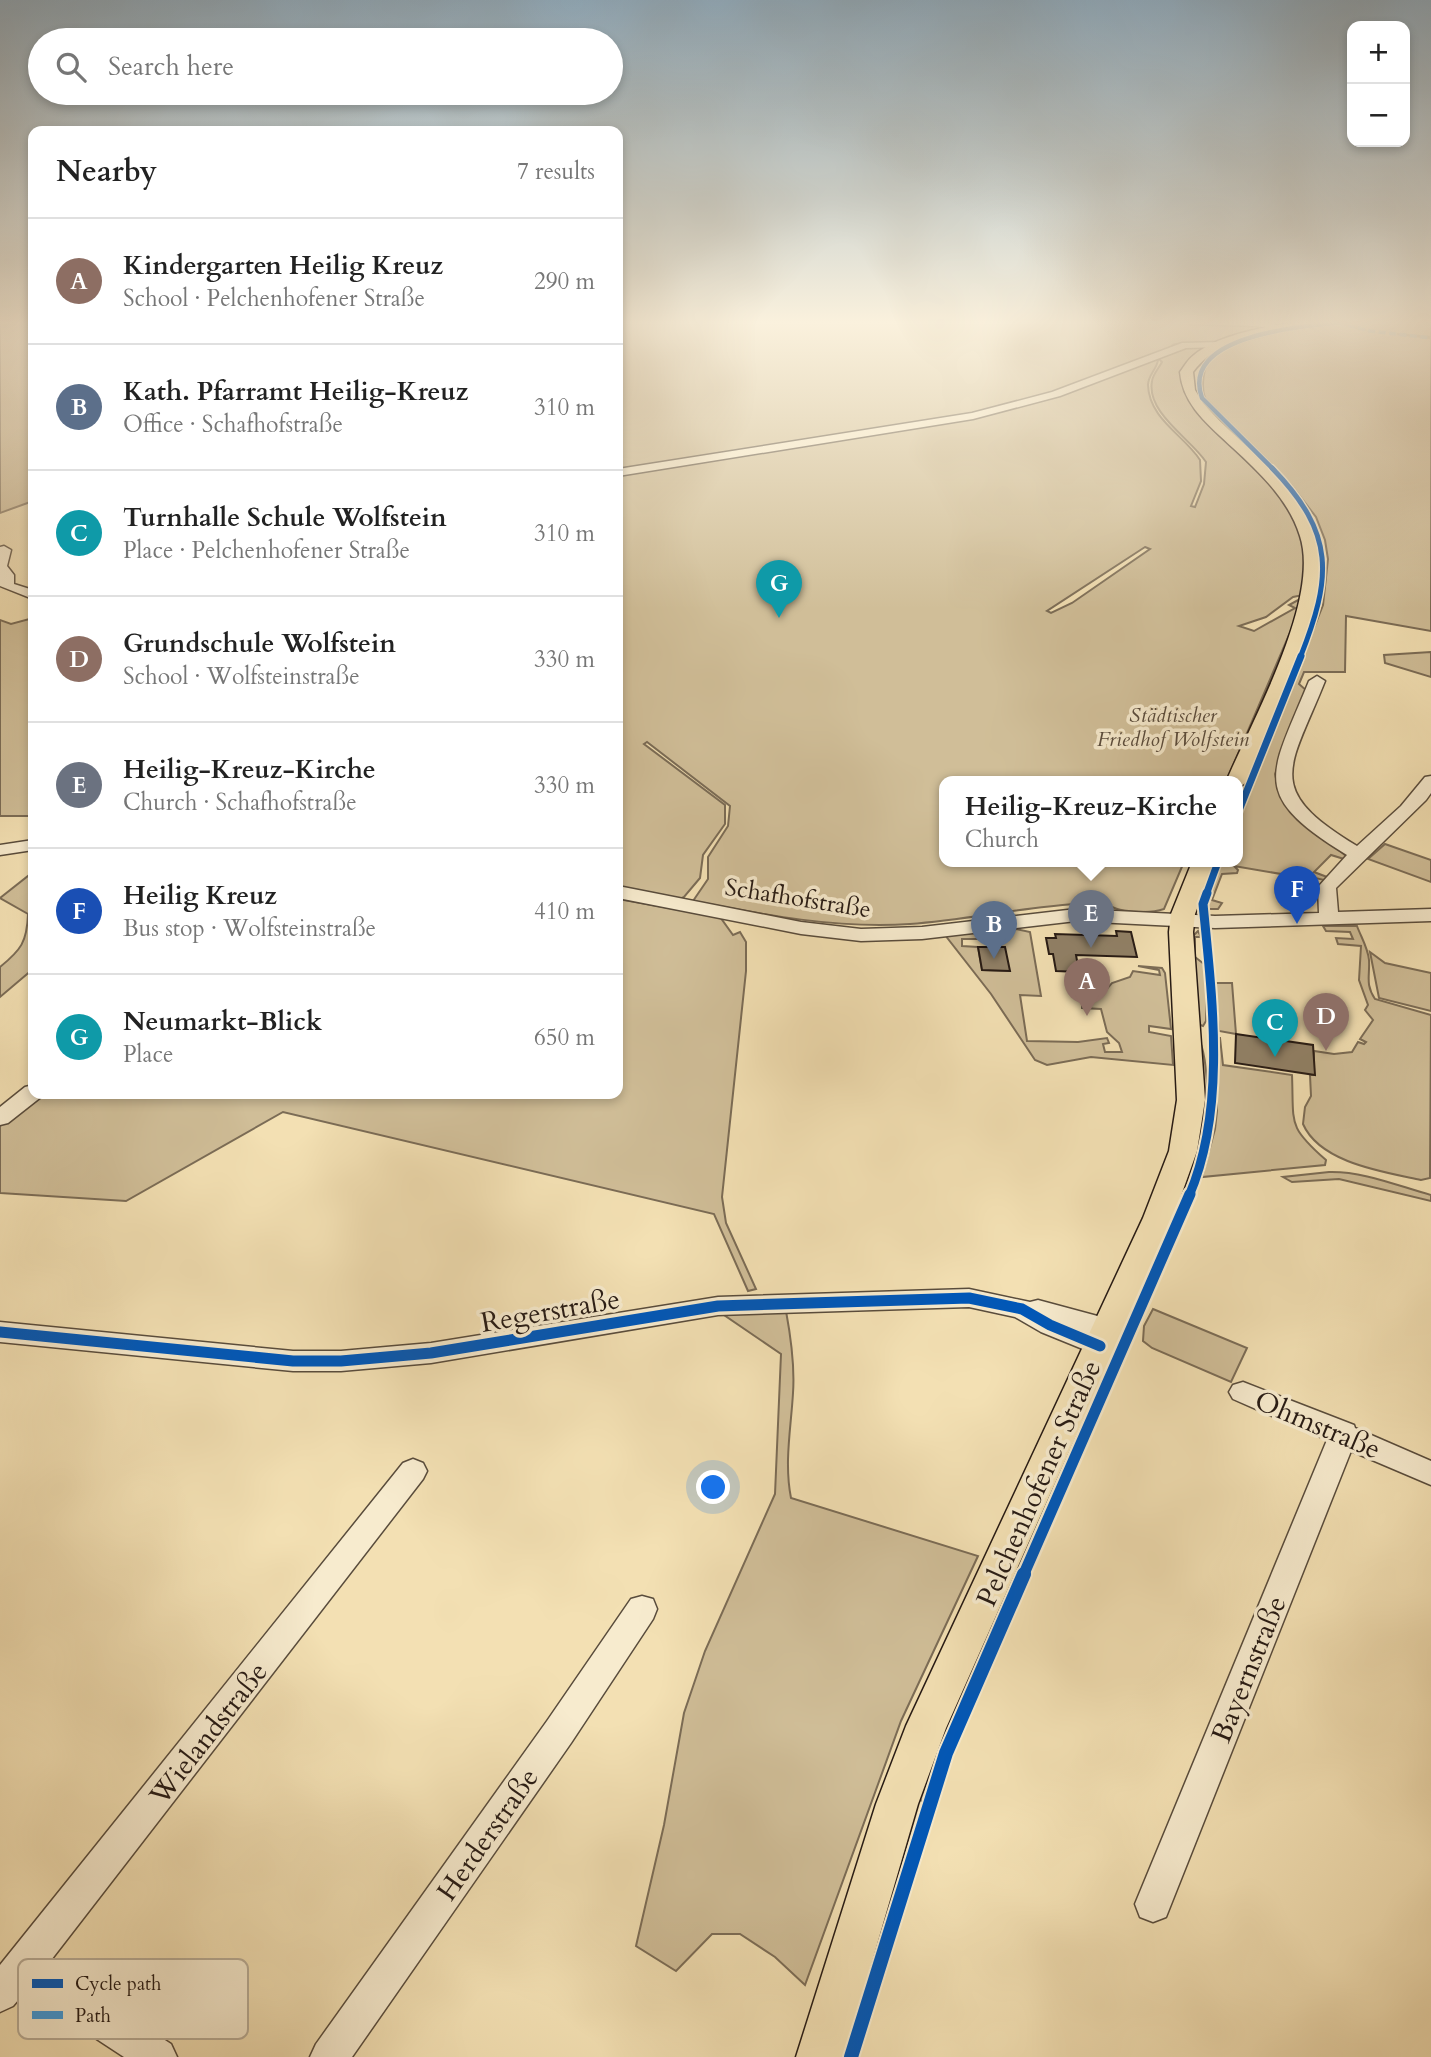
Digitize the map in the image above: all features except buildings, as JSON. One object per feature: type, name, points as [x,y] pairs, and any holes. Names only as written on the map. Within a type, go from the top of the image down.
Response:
[{"type":"main road","points":[[1210,417],[1286,496],[1298,513],[1312,552],[1311,589],[1286,661],[1238,776]]},
{"type":"main road","name":"Pelchenhofener Straße","points":[[820,2057],[892,1817],[926,1726],[1158,1218],[1186,1139],[1191,1082],[1182,966],[1182,920],[1201,867]]},
{"type":"street","points":[[623,471],[967,417]]},
{"type":"street","points":[[4,550],[0,566],[7,575],[7,586],[28,593]]},
{"type":"street","points":[[1317,681],[1284,768],[1284,784],[1287,794],[1306,818],[1357,854]]},
{"type":"street","points":[[1329,918],[1327,887],[1357,854],[1420,798],[1431,782]]},
{"type":"street","points":[[0,850],[28,846]]},
{"type":"street","name":"Schafhofstraße","points":[[623,893],[845,934],[922,933],[1076,915],[1233,922],[1431,915]]},
{"type":"street","points":[[0,1118],[28,1096]]},
{"type":"street","name":"Regerstraße","points":[[0,1332],[293,1361],[341,1362],[430,1353],[666,1313],[763,1303],[970,1298],[1021,1309],[1050,1325],[1104,1337]]},
{"type":"street","name":"Ohmstraße","points":[[1243,1392],[1431,1472]]},
{"type":"street","name":"Bayernstraße","points":[[1153,1905],[1344,1433]]},
{"type":"street","name":"Wielandstraße","points":[[28,1959],[414,1471]]},
{"type":"street","name":"Herderstraße","points":[[329,2057],[559,1732],[642,1609]]},
{"type":"street","points":[[123,2039],[158,2057]]},
{"type":"green space","points":[[0,417],[28,417],[28,503],[0,513]]},
{"type":"green space","name":"Städtischer Friedhof Wolfstein","points":[[623,417],[1161,417],[1200,460],[1201,481],[1191,506],[1195,507],[1204,484],[1206,462],[1164,417],[1204,417],[1267,479],[1295,518],[1305,547],[1303,595],[1293,597],[1266,617],[1239,626],[1254,631],[1295,608],[1289,605],[1300,599],[1295,621],[1229,776],[939,776],[939,867],[1182,867],[1164,909],[1134,912],[1103,903],[1103,908],[1078,910],[1074,904],[931,922],[883,925],[801,920],[693,901],[708,879],[708,857],[728,826],[730,806],[647,742],[644,744],[725,805],[725,824],[703,855],[700,878],[680,899],[623,889]],"holes":[[[1145,547],[1150,549],[1072,603],[1051,613],[1047,611]]]},
{"type":"green space","points":[[1224,417],[1431,417],[1431,631],[1346,616],[1345,672],[1304,672],[1299,684],[1307,691],[1275,774],[1279,791],[1291,809],[1346,856],[1344,859],[1331,855],[1314,872],[1327,877],[1324,880],[1302,875],[1303,878],[1297,880],[1287,875],[1240,867],[1243,867],[1243,807],[1323,605],[1328,559],[1325,540],[1316,517],[1292,486]]},
{"type":"green space","points":[[28,619],[28,816],[0,816],[0,620],[11,624]]},
{"type":"green space","points":[[1431,652],[1431,677],[1385,663],[1384,655]]},
{"type":"green space","points":[[1385,844],[1431,860],[1431,882],[1368,859]]},
{"type":"green space","points":[[1219,867],[1235,867],[1237,873],[1222,874],[1212,900],[1222,903],[1218,909],[1206,909]]},
{"type":"green space","points":[[28,876],[28,914],[0,898]]},
{"type":"green space","points":[[623,900],[720,917],[733,935],[740,932],[746,942],[746,971],[722,1197],[726,1223],[756,1289],[748,1291],[714,1214],[283,1112],[126,1201],[0,1193],[0,1126],[35,1099],[623,1099]]},
{"type":"green space","points":[[28,914],[28,973],[0,997],[0,967],[22,945]]},
{"type":"green space","points":[[1001,926],[999,934],[988,939],[962,939],[962,946],[978,947],[982,970],[1009,971],[995,945],[1016,929],[1030,932],[1041,996],[1020,995],[1027,1041],[1078,1042],[1107,1038],[1109,1043],[1103,1044],[1105,1052],[1122,1052],[1119,1043],[1107,1032],[1101,1009],[1082,1006],[1097,1000],[1112,983],[1130,977],[1133,971],[1160,975],[1159,970],[1138,966],[1162,968],[1165,973],[1171,1029],[1149,1026],[1149,1032],[1171,1036],[1173,1065],[1091,1057],[1047,1065],[1035,1060],[991,994],[945,935]]},
{"type":"green space","points":[[1323,926],[1357,926],[1366,947],[1369,984],[1375,999],[1431,1015],[1430,1178],[1421,1180],[1354,1164],[1323,1148],[1311,1137],[1303,1124],[1305,1107],[1311,1096],[1310,1075],[1314,1075],[1314,1051],[1334,1054],[1352,1052],[1358,1042],[1366,1042],[1360,1039],[1373,1020],[1365,1010],[1368,1005],[1359,980],[1361,946],[1338,944],[1336,938],[1353,939],[1350,932],[1326,931]]},
{"type":"green space","points":[[1198,931],[1201,937],[1195,937],[1195,957],[1204,964],[1207,984],[1206,1021],[1203,1026],[1198,1024],[1193,936]]},
{"type":"green space","points":[[1370,952],[1385,963],[1431,973],[1431,1011],[1379,998]]},
{"type":"green space","points":[[1215,983],[1232,983],[1236,1034],[1219,1031]]},
{"type":"green space","points":[[1215,1038],[1220,1038],[1223,1065],[1292,1075],[1295,1123],[1313,1149],[1326,1160],[1325,1165],[1202,1177],[1217,1111]]},
{"type":"green space","points":[[1199,1040],[1205,1059],[1208,1099],[1199,1155],[1181,1209],[1146,1287],[1139,1284]]},
{"type":"green space","points":[[1329,1172],[1380,1180],[1431,1195],[1431,1201],[1339,1179],[1292,1182],[1283,1177]]},
{"type":"green space","points":[[1153,1309],[1247,1348],[1231,1382],[1152,1348],[1143,1341],[1144,1326]]},
{"type":"green space","points":[[786,1311],[793,1372],[788,1459],[791,1498],[978,1556],[901,1721],[805,1985],[775,1957],[740,1934],[712,1934],[676,1971],[636,1946],[664,1825],[684,1713],[705,1651],[775,1494],[781,1354],[724,1315]]},
{"type":"green space","points":[[1122,1324],[1129,1327],[982,1657],[974,1654]]},
{"type":"green space","points":[[966,1672],[974,1676],[924,1802],[916,1798]]},
{"type":"cycle path","points":[[1220,417],[1257,452],[1297,498],[1312,523],[1322,550],[1324,580],[1318,613],[1243,800]]},
{"type":"cycle path","points":[[851,2057],[946,1753],[1195,1182],[1212,1110],[1212,998],[1203,904],[1216,867]]},
{"type":"cycle path","points":[[0,1332],[293,1361],[341,1361],[431,1353],[718,1306],[969,1298],[1022,1309],[1050,1325],[1100,1346]]},
{"type":"place","name":"Neumarkt-Blick","points":[[779,618]]},
{"type":"place","name":"Heilig Kreuz","points":[[1297,924]]},
{"type":"place","name":"Heilig-Kreuz-Kirche","points":[[1091,948]]},
{"type":"place","name":"Kath. Pfarramt Heilig-Kreuz","points":[[994,959]]},
{"type":"place","name":"Kindergarten Heilig Kreuz","points":[[1087,1016]]},
{"type":"place","name":"Grundschule Wolfstein","points":[[1326,1051]]},
{"type":"place","name":"Turnhalle Schule Wolfstein","points":[[1275,1057]]}]
